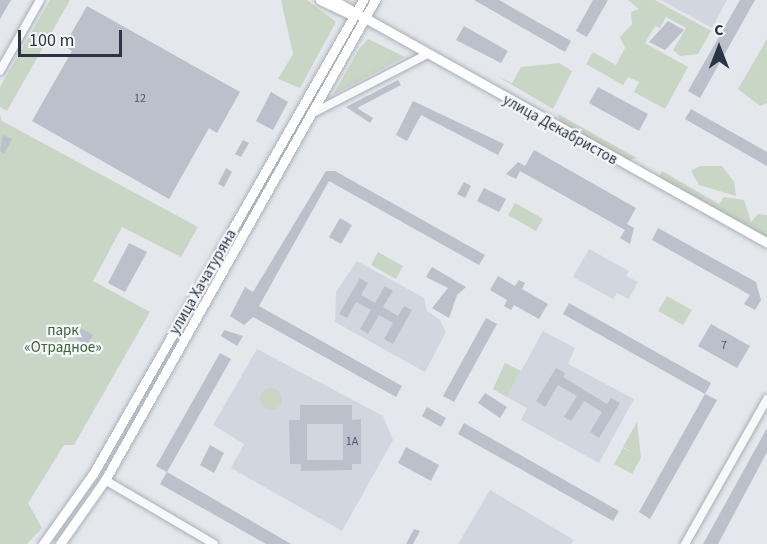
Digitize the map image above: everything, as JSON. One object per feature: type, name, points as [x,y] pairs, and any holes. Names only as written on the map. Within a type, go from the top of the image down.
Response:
[{"type":"main road","name":"улица Декабристов","points":[[320,0],[359,18],[767,243]]},
{"type":"main road","name":"улица Декабристов","points":[[333,0],[359,18]]},
{"type":"main road","points":[[359,18],[363,0]]},
{"type":"main road","points":[[359,18],[375,0]]},
{"type":"main road","name":"улица Хачатуряна","points":[[60,544],[105,480],[309,115],[359,18]]},
{"type":"main road","name":"улица Хачатуряна","points":[[43,544],[93,474],[359,18]]},
{"type":"main road","points":[[93,474],[105,480]]},
{"type":"street","points":[[0,71],[40,0]]},
{"type":"street","points":[[309,115],[426,55]]},
{"type":"street","points":[[684,544],[767,399]]},
{"type":"street","points":[[105,480],[214,544]]},
{"type":"shaded area","points":[[661,0],[727,0],[712,28]]},
{"type":"shaded area","points":[[589,249],[629,271],[626,276],[638,282],[629,299],[617,293],[613,299],[573,277]]},
{"type":"shaded area","points":[[357,261],[424,298],[427,311],[440,320],[446,332],[425,372],[335,322],[336,292]]},
{"type":"shaded area","points":[[543,331],[575,348],[568,364],[634,399],[599,463],[521,420],[527,408],[507,397]]},
{"type":"shaded area","points":[[257,349],[383,416],[393,440],[342,531],[231,468],[244,444],[213,425]]},
{"type":"shaded area","points":[[490,490],[574,540],[571,544],[458,544]]},
{"type":"green space","points":[[50,0],[70,0],[7,111],[0,107],[0,87]]},
{"type":"green space","points":[[281,0],[307,0],[336,22],[300,88],[278,79],[293,54]]},
{"type":"green space","points":[[628,0],[655,0],[711,31],[698,54],[680,56],[673,50],[686,28],[666,17],[660,28],[655,26],[645,43],[688,67],[665,109],[634,92],[639,82],[628,77],[623,85],[586,64],[593,52],[616,65],[625,48],[620,37],[632,24],[631,12],[639,9]]},
{"type":"green space","points":[[368,39],[405,57],[333,95],[359,49]]},
{"type":"green space","points":[[767,39],[767,103],[760,106],[738,89]]},
{"type":"green space","points":[[559,63],[572,71],[553,109],[497,76],[512,83],[521,67]]},
{"type":"green space","name":"парк «Отрадное»","points":[[0,114],[2,121],[198,227],[181,257],[122,227],[93,281],[150,312],[74,445],[64,445],[28,503],[42,528],[27,544],[0,544]]},
{"type":"green space","points":[[558,114],[637,158],[628,160],[560,122]]},
{"type":"green space","points":[[700,166],[722,166],[734,182],[736,196],[699,185],[691,171]]},
{"type":"green space","points":[[662,171],[719,204],[724,197],[744,200],[751,222],[758,214],[767,215],[767,237],[659,177]]},
{"type":"green space","points":[[515,203],[543,219],[536,231],[508,215]]},
{"type":"green space","points":[[378,252],[403,266],[396,279],[371,265]]},
{"type":"green space","points":[[667,296],[692,310],[683,325],[658,311]]},
{"type":"green space","points":[[505,363],[521,371],[507,397],[493,389]]},
{"type":"green space","points":[[271,388],[279,391],[282,399],[279,407],[271,410],[263,407],[260,399],[263,391]]},
{"type":"green space","points":[[637,422],[641,458],[632,474],[614,464],[623,448],[635,454],[623,447]]},
{"type":"building","points":[[0,0],[11,0],[0,19]]},
{"type":"building","points":[[474,0],[499,0],[571,41],[565,52]]},
{"type":"building","points":[[593,0],[608,0],[587,37],[576,31]]},
{"type":"building","points":[[740,0],[755,0],[700,98],[688,91]]},
{"type":"building","points":[[87,6],[240,92],[217,133],[209,128],[169,199],[32,121],[72,51],[64,46]]},
{"type":"building","points":[[668,21],[684,30],[665,50],[649,42]]},
{"type":"building","points":[[464,26],[508,51],[501,63],[456,40]]},
{"type":"building","points":[[398,80],[401,85],[357,108],[373,118],[370,123],[346,107]]},
{"type":"building","points":[[598,87],[648,114],[639,131],[589,103]]},
{"type":"building","points":[[271,92],[288,102],[273,130],[256,121]]},
{"type":"building","points":[[413,101],[504,144],[498,155],[421,115],[407,141],[396,135]]},
{"type":"building","points":[[691,109],[767,152],[767,166],[685,119]]},
{"type":"building","points":[[3,135],[12,139],[4,154],[0,151]]},
{"type":"building","points":[[243,140],[249,143],[241,157],[235,154]]},
{"type":"building","points":[[534,150],[636,208],[627,224],[634,228],[630,244],[620,238],[625,230],[520,171],[516,179],[506,174],[518,162],[525,166]]},
{"type":"building","points":[[226,168],[232,172],[224,187],[218,184]]},
{"type":"building","points":[[326,171],[335,171],[485,255],[479,265],[329,181],[259,306],[402,386],[396,397],[253,317],[244,325],[230,316],[245,287],[253,292]]},
{"type":"building","points":[[464,182],[471,186],[465,198],[457,194]]},
{"type":"building","points":[[484,188],[506,199],[499,212],[477,201]]},
{"type":"building","points":[[340,218],[352,225],[341,244],[329,237]]},
{"type":"building","points":[[658,228],[756,282],[761,300],[755,310],[744,304],[750,295],[652,240]]},
{"type":"building","points":[[129,243],[147,252],[125,292],[108,283]]},
{"type":"building","points":[[432,267],[466,287],[457,295],[449,318],[432,308],[448,288],[426,277]]},
{"type":"building","points":[[498,276],[515,286],[519,280],[525,283],[522,289],[548,304],[539,319],[514,305],[511,310],[504,306],[507,300],[490,290]]},
{"type":"building","points":[[360,278],[368,283],[361,295],[375,303],[385,286],[393,291],[383,307],[398,316],[404,306],[412,310],[393,344],[384,339],[393,323],[379,315],[368,334],[360,329],[371,310],[356,302],[347,318],[339,314]]},
{"type":"building","points":[[569,303],[711,383],[705,394],[563,314]]},
{"type":"building","points":[[486,318],[497,324],[454,402],[443,396]]},
{"type":"building","points":[[711,324],[750,346],[737,368],[698,346]]},
{"type":"building","points":[[75,325],[93,335],[87,345],[70,335]]},
{"type":"building","points":[[224,330],[243,336],[237,346],[221,336]]},
{"type":"building","points":[[220,353],[231,359],[167,472],[156,466]]},
{"type":"building","points":[[556,368],[565,373],[563,377],[607,404],[611,398],[620,403],[599,438],[590,432],[602,412],[584,401],[571,421],[564,417],[577,396],[558,385],[545,407],[536,401]]},
{"type":"building","points":[[485,393],[507,407],[500,418],[478,403]]},
{"type":"building","points":[[705,394],[717,400],[650,519],[639,512]]},
{"type":"building","points":[[300,405],[352,405],[352,420],[361,419],[361,464],[352,464],[352,470],[301,471],[301,464],[290,464],[289,420],[300,420]],"holes":[[[307,424],[343,424],[343,460],[307,460]]]},
{"type":"building","points":[[427,407],[446,418],[441,427],[422,416]]},
{"type":"building","points":[[464,423],[619,511],[613,521],[458,434]]},
{"type":"building","points":[[767,428],[767,452],[718,544],[703,544]]},
{"type":"building","points":[[210,445],[224,453],[214,473],[200,465]]},
{"type":"building","points":[[406,447],[439,465],[431,481],[398,463]]},
{"type":"building","points":[[167,472],[291,544],[266,544],[160,484]]},
{"type":"building","points":[[414,529],[420,531],[413,544],[406,544]]}]
